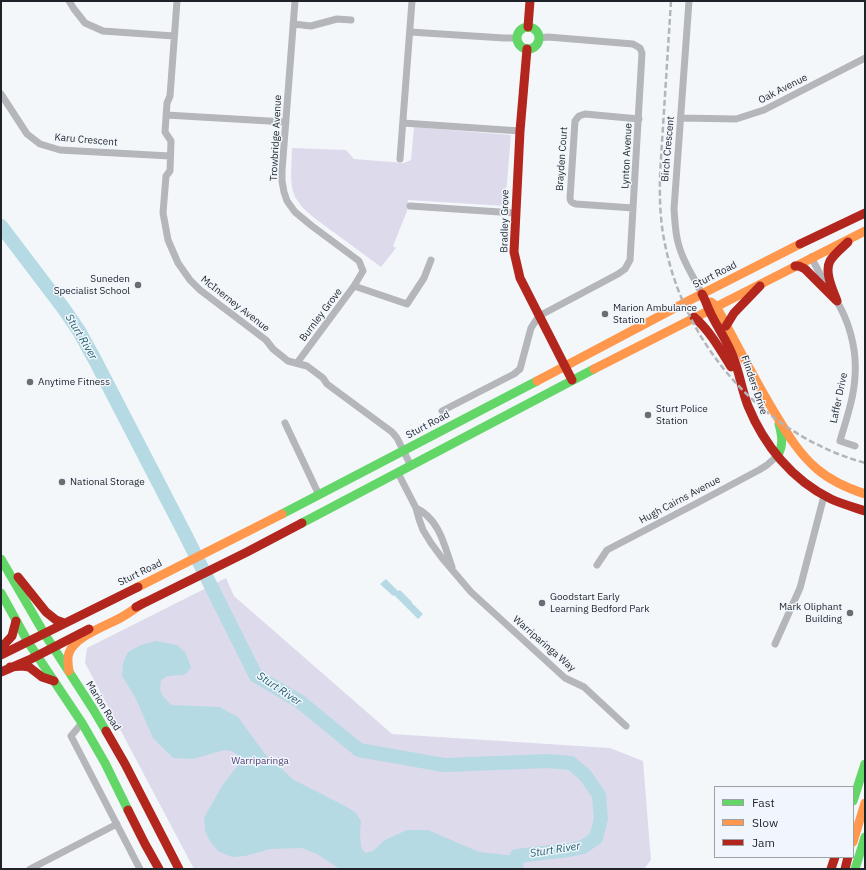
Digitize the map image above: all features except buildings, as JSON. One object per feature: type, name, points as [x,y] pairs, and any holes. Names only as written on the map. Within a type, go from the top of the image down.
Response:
[{"type":"main road","points":[[528,27],[530,1]]},
{"type":"main road","points":[[528,27],[537,31],[539,38],[536,45],[527,49],[520,46],[516,38],[519,30],[528,27]]},
{"type":"main road","name":"Bradley Grove","points":[[527,49],[520,131],[514,252],[520,278],[572,380]]},
{"type":"main road","name":"Sturt Road","points":[[1,656],[319,495],[702,294],[865,213]]},
{"type":"main road","points":[[1,672],[37,656],[222,564],[398,473],[572,380],[811,257],[865,232]]},
{"type":"main road","points":[[837,301],[829,274],[829,265],[833,257],[854,237]]},
{"type":"main road","points":[[795,266],[805,270],[837,301]]},
{"type":"main road","points":[[726,326],[734,314],[765,281]]},
{"type":"main road","points":[[702,294],[712,308]]},
{"type":"main road","name":"Flinders Drive","points":[[712,308],[726,326],[797,448],[813,465],[830,479],[847,488],[865,494]]},
{"type":"main road","name":"Flinders Drive","points":[[712,308],[731,354],[751,412],[758,427],[777,456],[799,479],[824,496],[865,511]]},
{"type":"main road","points":[[694,318],[702,324],[720,348],[742,388]]},
{"type":"main road","points":[[776,414],[782,440],[781,448],[777,456]]},
{"type":"main road","points":[[777,456],[797,448]]},
{"type":"main road","points":[[824,496],[830,479]]},
{"type":"main road","points":[[1,558],[46,612],[56,620],[64,623]]},
{"type":"main road","name":"Marion Road","points":[[1,558],[44,633],[93,709],[125,764],[178,869]]},
{"type":"main road","points":[[1,593],[28,642],[82,723],[105,763],[159,869]]},
{"type":"main road","points":[[69,673],[67,661],[68,655],[70,649],[75,643],[143,604]]},
{"type":"main road","points":[[1,648],[12,636],[16,621]]},
{"type":"main road","points":[[10,667],[29,667],[42,676],[54,681]]},
{"type":"main road","points":[[854,798],[865,764]]},
{"type":"main road","points":[[854,839],[865,803]]},
{"type":"main road","points":[[855,869],[865,838]]},
{"type":"main road","points":[[831,869],[835,858]]},
{"type":"main road","points":[[845,869],[848,858]]},
{"type":"street","points":[[69,1],[85,23],[103,31],[174,36]]},
{"type":"street","name":"McInerney Avenue","points":[[177,1],[170,96],[167,103],[165,132],[171,141],[170,171],[166,176],[163,213],[168,240],[178,263],[190,280],[200,290],[266,340],[273,349],[288,361],[307,366],[323,378],[327,384],[392,432],[397,438],[411,466]]},
{"type":"street","name":"Trowbridge Avenue","points":[[295,1],[282,171],[284,192],[287,201],[295,212],[359,262],[363,271],[354,286]]},
{"type":"street","points":[[400,159],[412,1]]},
{"type":"street","name":"Birch Crescent","points":[[689,1],[674,192],[674,209],[675,226],[679,246],[684,260],[702,294]]},
{"type":"street","points":[[293,24],[311,26],[337,19],[351,20]]},
{"type":"street","points":[[410,32],[516,38]]},
{"type":"street","name":"Lynton Avenue","points":[[539,38],[548,37],[633,44],[640,48],[642,53],[630,260],[624,269],[618,274],[539,316]]},
{"type":"street","name":"Oak Avenue","points":[[681,118],[736,119],[764,110],[865,58]]},
{"type":"street","name":"Karu Crescent","points":[[1,94],[28,134],[40,144],[60,150],[170,156]]},
{"type":"street","points":[[166,114],[286,122]]},
{"type":"street","name":"Brayden Court","points":[[633,208],[576,204],[570,201],[570,190],[575,121],[579,116],[585,114],[639,119]]},
{"type":"street","points":[[403,123],[520,131]]},
{"type":"street","points":[[410,206],[515,213]]},
{"type":"street","name":"Laffer Drive","points":[[811,257],[825,284],[843,312],[849,328],[854,351],[855,375],[852,397],[840,441],[855,446]]},
{"type":"street","name":"Burnley Grove","points":[[297,363],[354,286],[407,304],[424,278],[431,260]]},
{"type":"street","points":[[442,412],[514,374],[520,369],[531,328],[539,316]]},
{"type":"street","points":[[285,423],[319,495]]},
{"type":"street","name":"Hugh Cairns Avenue","points":[[597,565],[607,550],[758,470],[767,465],[777,456]]},
{"type":"street","name":"Warriparinga Way","points":[[398,473],[416,508],[419,519],[431,544],[472,592],[565,678],[584,687],[626,726]]},
{"type":"street","points":[[775,644],[800,588],[824,496]]},
{"type":"street","name":"Warriparinga Way","points":[[416,508],[429,517],[439,530],[454,571]]},
{"type":"street","points":[[82,723],[71,736],[140,869]]},
{"type":"street","points":[[30,869],[117,824]]},
{"type":"green space","points":[[414,127],[511,135],[505,206],[408,200],[407,211],[393,246],[396,248],[381,267],[313,217],[302,207],[295,197],[292,188],[292,148],[346,150],[354,159],[404,163],[411,160]]},
{"type":"green space","name":"Warriparinga","points":[[226,578],[234,596],[392,734],[610,748],[643,761],[651,860],[644,869],[194,869],[85,663],[87,648]]},
{"type":"water","points":[[386,579],[398,591],[400,590],[423,614],[418,619],[394,595],[393,596],[380,584]]},
{"type":"water","points":[[156,641],[177,645],[185,652],[191,667],[185,674],[168,676],[161,680],[160,690],[171,705],[220,707],[238,717],[265,754],[294,780],[356,813],[361,821],[361,847],[365,853],[373,851],[385,840],[407,830],[428,830],[479,852],[517,856],[516,869],[340,869],[317,854],[302,848],[270,849],[245,856],[232,857],[218,851],[210,841],[205,831],[204,818],[222,786],[238,765],[239,760],[237,754],[224,750],[193,759],[173,758],[153,738],[135,697],[122,676],[123,663],[128,652],[141,645]]},
{"type":"waterway","name":"Sturt River","points":[[1,226],[79,331],[186,536],[256,676],[299,701],[359,750],[444,765],[548,761],[571,763],[585,775],[599,795],[601,819],[596,838],[583,847],[517,856],[516,869]]},
{"type":"railway","points":[[671,1],[660,192],[664,238],[677,286],[692,321],[712,354],[736,383],[764,410],[795,432],[829,450],[865,463]]},
{"type":"traffic: fast","points":[[528,27],[536,30],[539,38],[536,46],[528,49],[520,46],[517,38],[520,30],[528,27]]},
{"type":"traffic: fast","points":[[302,523],[594,369]]},
{"type":"traffic: fast","points":[[282,514],[537,381]]},
{"type":"traffic: fast","points":[[777,456],[782,444],[779,424]]},
{"type":"traffic: fast","points":[[1,559],[44,633],[106,731]]},
{"type":"traffic: fast","points":[[1,593],[28,642],[82,723],[105,763],[128,810]]},
{"type":"traffic: fast","points":[[854,798],[865,764]]},
{"type":"traffic: fast","points":[[855,869],[865,837]]},
{"type":"traffic: slow","points":[[594,369],[865,231]]},
{"type":"traffic: slow","points":[[537,381],[800,244]]},
{"type":"traffic: slow","points":[[711,302],[716,306],[756,381],[780,422],[803,455],[817,469],[834,481],[865,494]]},
{"type":"traffic: slow","points":[[138,587],[282,514]]},
{"type":"traffic: slow","points":[[69,671],[68,655],[72,647],[78,641],[122,617],[143,603]]},
{"type":"traffic: slow","points":[[854,839],[865,803]]},
{"type":"traffic: jam","points":[[528,27],[530,1]]},
{"type":"traffic: jam","points":[[527,49],[520,131],[514,252],[520,278],[572,380]]},
{"type":"traffic: jam","points":[[800,244],[865,213]]},
{"type":"traffic: jam","points":[[837,301],[830,281],[828,265],[834,256],[848,242]]},
{"type":"traffic: jam","points":[[795,266],[805,269],[836,300]]},
{"type":"traffic: jam","points":[[726,326],[734,313],[760,286]]},
{"type":"traffic: jam","points":[[702,294],[732,353],[748,406],[771,448],[792,472],[817,491],[835,501],[865,511]]},
{"type":"traffic: jam","points":[[694,317],[710,334],[731,367]]},
{"type":"traffic: jam","points":[[136,607],[302,523]]},
{"type":"traffic: jam","points":[[18,577],[46,612],[56,620],[64,623]]},
{"type":"traffic: jam","points":[[1,655],[138,587]]},
{"type":"traffic: jam","points":[[1,648],[12,636],[16,621]]},
{"type":"traffic: jam","points":[[1,672],[29,660],[89,629]]},
{"type":"traffic: jam","points":[[10,667],[29,667],[42,677],[54,681]]},
{"type":"traffic: jam","points":[[106,731],[125,764],[179,869]]},
{"type":"traffic: jam","points":[[128,810],[159,869]]},
{"type":"traffic: jam","points":[[831,869],[835,858]]},
{"type":"traffic: jam","points":[[845,869],[848,858]]},
{"type":"place","name":"Suneden Specialist School","points":[[138,285]]},
{"type":"place","name":"Marion Ambulance Station","points":[[605,314]]},
{"type":"place","name":"Anytime Fitness","points":[[30,382]]},
{"type":"place","name":"Sturt Police Station","points":[[648,415]]},
{"type":"place","name":"National Storage","points":[[62,482]]},
{"type":"place","name":"Goodstart Early Learning Bedford Park","points":[[542,603]]},
{"type":"place","name":"Mark Oliphant Building","points":[[850,613]]}]
